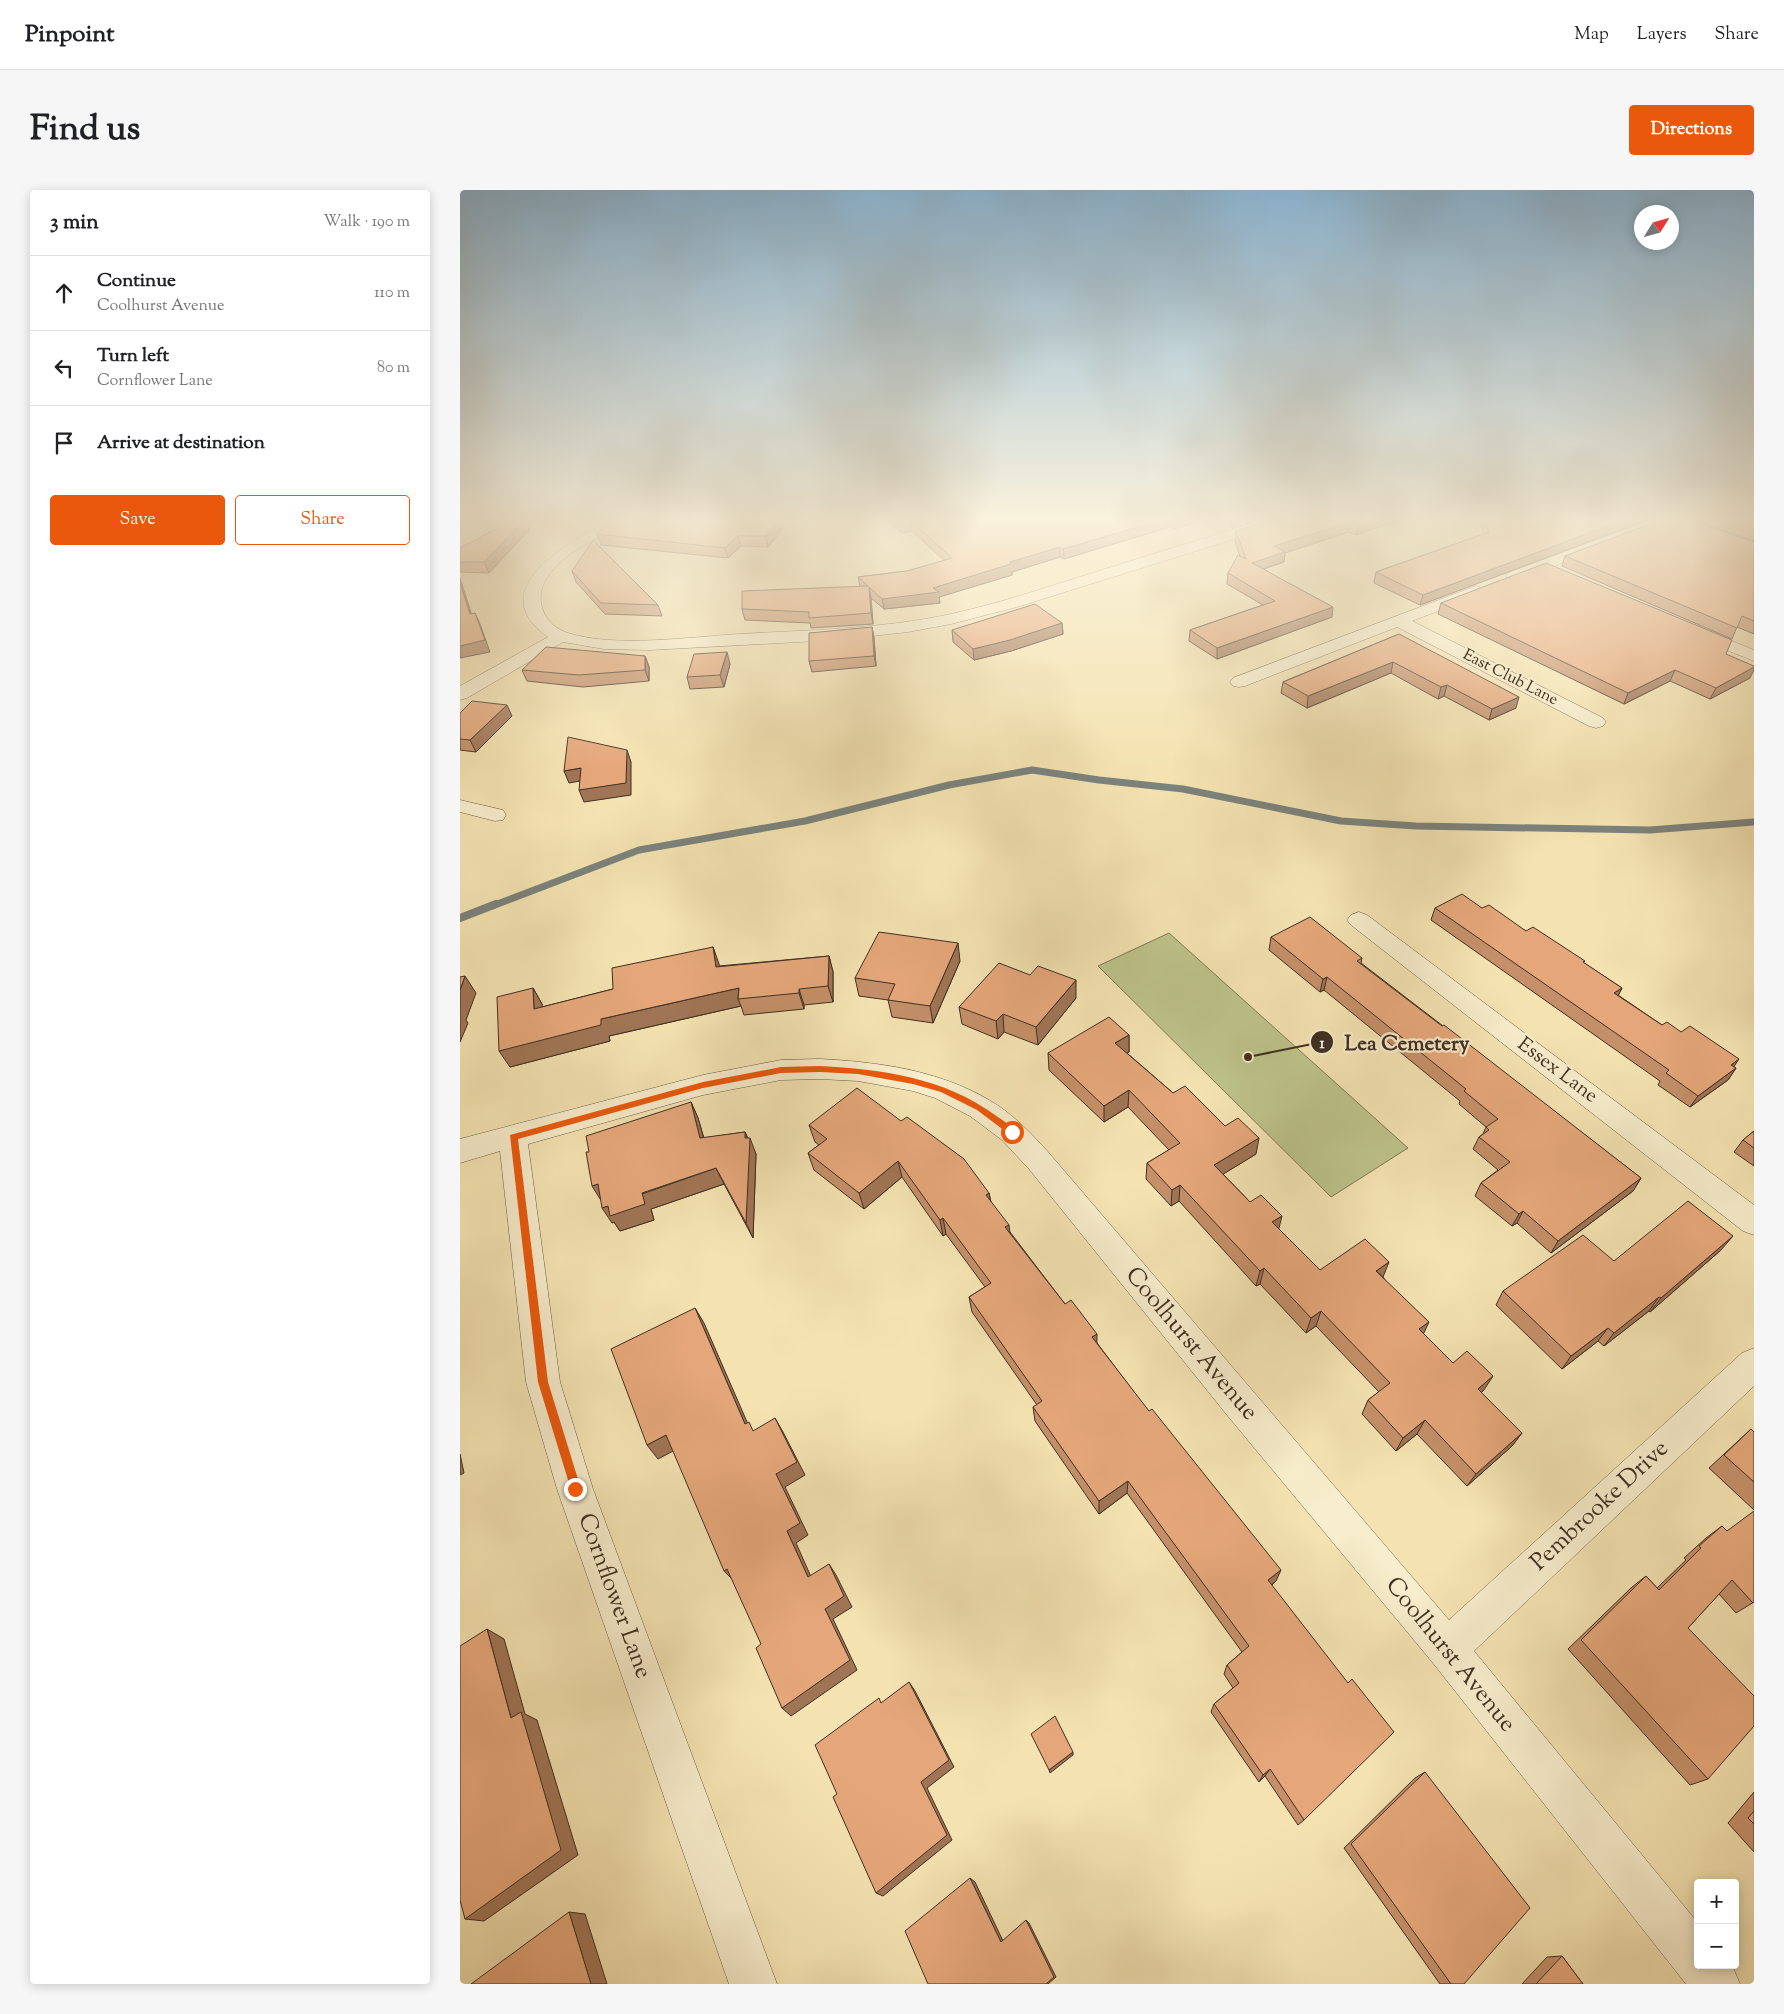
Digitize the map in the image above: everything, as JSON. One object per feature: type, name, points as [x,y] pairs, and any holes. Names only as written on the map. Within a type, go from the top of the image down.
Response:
[{"type":"street","points":[[533,601],[534,612],[538,620],[561,636],[610,644],[692,642],[849,633],[930,624],[1020,601]]},
{"type":"street","points":[[1239,682],[1449,601]]},
{"type":"street","name":"East Club Lane","points":[[1398,621],[1596,722]]},
{"type":"street","points":[[1681,625],[1754,656]]},
{"type":"street","points":[[460,694],[561,636]]},
{"type":"street","points":[[460,806],[495,814]]},
{"type":"street","name":"Essex Lane","points":[[1359,920],[1754,1222]]},
{"type":"street","name":"Coolhurst Avenue","points":[[460,1150],[703,1085],[781,1070],[820,1069],[858,1071],[913,1081],[944,1090],[980,1108],[1012,1132],[1039,1160],[1245,1410],[1447,1649],[1694,1956]]},
{"type":"street","name":"Cornflower Lane","points":[[513,1137],[543,1382],[575,1489],[753,1984]]},
{"type":"street","name":"Pembrooke Drive","points":[[1447,1649],[1754,1364]]},
{"type":"street","points":[[1704,1969],[1716,1984]]},
{"type":"green space","points":[[1169,933],[1408,1148],[1331,1197],[1098,966]]},
{"type":"building","points":[[460,601],[466,601],[470,614],[475,613],[485,640],[460,646]]},
{"type":"building","points":[[599,601],[654,601],[658,605],[601,603]]},
{"type":"building","points":[[742,601],[870,601],[871,613],[809,618],[809,612],[742,609]]},
{"type":"building","points":[[1275,601],[1321,601],[1333,607],[1217,648],[1190,630]]},
{"type":"building","points":[[1447,601],[1637,601],[1732,640],[1726,654],[1754,667],[1716,688],[1675,670],[1628,693],[1441,603]]},
{"type":"building","points":[[1672,601],[1754,601],[1754,621],[1742,616],[1737,628]]},
{"type":"building","points":[[1035,604],[1062,623],[1010,640],[973,649],[952,630]]},
{"type":"building","points":[[872,627],[874,656],[809,661],[809,633]]},
{"type":"building","points":[[1399,634],[1519,697],[1492,709],[1447,685],[1441,687],[1393,662],[1308,696],[1283,682]]},
{"type":"building","points":[[546,647],[645,656],[645,670],[579,675],[522,670]]},
{"type":"building","points":[[727,652],[720,675],[687,677],[694,654]]},
{"type":"building","points":[[472,701],[507,705],[470,740],[460,739],[460,713]]},
{"type":"building","points":[[568,737],[627,750],[626,783],[579,790],[581,768],[564,771]]},
{"type":"building","points":[[1462,894],[1482,908],[1489,905],[1526,931],[1533,927],[1585,961],[1583,962],[1622,988],[1614,993],[1662,1025],[1667,1022],[1681,1032],[1690,1026],[1739,1059],[1731,1065],[1736,1068],[1698,1096],[1666,1073],[1669,1070],[1435,908]]},
{"type":"building","points":[[1310,917],[1362,958],[1357,961],[1442,1026],[1444,1025],[1641,1178],[1558,1241],[1523,1211],[1519,1214],[1481,1183],[1510,1162],[1479,1137],[1489,1130],[1486,1127],[1498,1119],[1464,1091],[1466,1089],[1327,977],[1323,979],[1271,937]]},
{"type":"building","points":[[879,932],[958,943],[930,1006],[888,1000],[895,984],[855,978]]},
{"type":"building","points":[[713,947],[716,967],[829,956],[828,986],[799,989],[799,993],[738,999],[739,988],[601,1019],[601,1025],[499,1051],[497,997],[533,988],[534,1009],[613,989],[612,968]]},
{"type":"building","points":[[999,963],[1030,975],[1038,966],[1076,980],[1036,1027],[1003,1014],[996,1021],[959,1007]]},
{"type":"building","points":[[465,976],[460,990],[460,977]]},
{"type":"building","points":[[1109,1017],[1129,1035],[1115,1043],[1173,1093],[1185,1086],[1225,1126],[1238,1118],[1259,1138],[1214,1165],[1250,1202],[1261,1195],[1282,1216],[1272,1222],[1320,1270],[1365,1239],[1389,1262],[1376,1271],[1429,1322],[1419,1329],[1453,1363],[1467,1351],[1493,1376],[1478,1389],[1522,1433],[1476,1474],[1425,1420],[1403,1438],[1368,1400],[1390,1383],[1321,1311],[1311,1318],[1264,1268],[1260,1271],[1180,1185],[1172,1190],[1147,1163],[1180,1143],[1129,1090],[1104,1106],[1048,1053]]},
{"type":"building","points":[[857,1088],[901,1121],[907,1117],[964,1159],[989,1193],[986,1195],[1009,1225],[1005,1227],[1065,1304],[1071,1300],[1097,1334],[1092,1337],[1149,1411],[1152,1409],[1281,1570],[1268,1580],[1348,1683],[1352,1679],[1394,1732],[1304,1820],[1270,1769],[1263,1775],[1214,1704],[1239,1683],[1227,1665],[1249,1646],[1128,1481],[1099,1501],[1033,1407],[1042,1401],[969,1297],[991,1283],[943,1218],[940,1220],[898,1161],[859,1193],[808,1153],[827,1139],[809,1125]]},
{"type":"building","points":[[691,1102],[700,1138],[745,1132],[745,1138],[750,1138],[746,1223],[716,1168],[642,1193],[645,1204],[610,1216],[608,1206],[602,1208],[598,1184],[592,1186],[586,1152],[589,1152],[586,1136]]},
{"type":"building","points":[[1754,1131],[1754,1148],[1743,1140]]},
{"type":"building","points":[[1688,1201],[1733,1236],[1661,1298],[1659,1297],[1614,1333],[1608,1328],[1571,1356],[1503,1291],[1583,1235],[1614,1261]]},
{"type":"building","points":[[695,1308],[745,1424],[749,1422],[753,1431],[775,1418],[797,1462],[776,1474],[800,1523],[787,1531],[808,1577],[829,1564],[844,1596],[825,1609],[850,1660],[782,1708],[756,1648],[761,1644],[727,1569],[724,1571],[666,1435],[647,1445],[611,1349]]},
{"type":"building","points":[[1751,1429],[1754,1432],[1754,1482],[1724,1455]]},
{"type":"building","points":[[1754,1511],[1754,1602],[1732,1580],[1688,1628],[1754,1696],[1754,1726],[1708,1779],[1581,1640],[1646,1576],[1659,1590],[1701,1548],[1699,1546],[1722,1526],[1727,1531]]},
{"type":"building","points":[[487,1629],[511,1718],[521,1712],[561,1850],[465,1919],[460,1900],[460,1646]]},
{"type":"building","points":[[909,1682],[949,1760],[921,1782],[947,1835],[876,1893],[833,1797],[837,1794],[815,1745],[879,1698],[881,1703]]},
{"type":"building","points":[[1055,1716],[1073,1752],[1049,1770],[1031,1734]]},
{"type":"building","points":[[1425,1772],[1530,1908],[1464,1984],[1451,1984],[1351,1844]]},
{"type":"building","points":[[1754,1811],[1754,1824],[1748,1818]]},
{"type":"building","points":[[970,1878],[1001,1942],[1026,1920],[1054,1977],[1046,1984],[928,1984],[905,1931]]},
{"type":"building","points":[[569,1912],[591,1984],[471,1984]]},
{"type":"building","points":[[1562,1956],[1583,1984],[1536,1984]]},
{"type":"waterway","points":[[492,906],[639,850],[805,821],[949,785],[1032,770],[1099,780],[1183,789],[1341,821],[1416,826],[1650,830],[1754,822]]},
{"type":"waterway","points":[[460,918],[496,904]]},
{"type":"place","name":"Lea Cemetery","points":[[1248,1057]]},
{"type":"route","points":[[575,1489],[543,1382],[513,1137],[703,1085],[781,1070],[820,1069],[858,1071],[913,1081],[944,1090],[980,1108],[1012,1132]]}]
